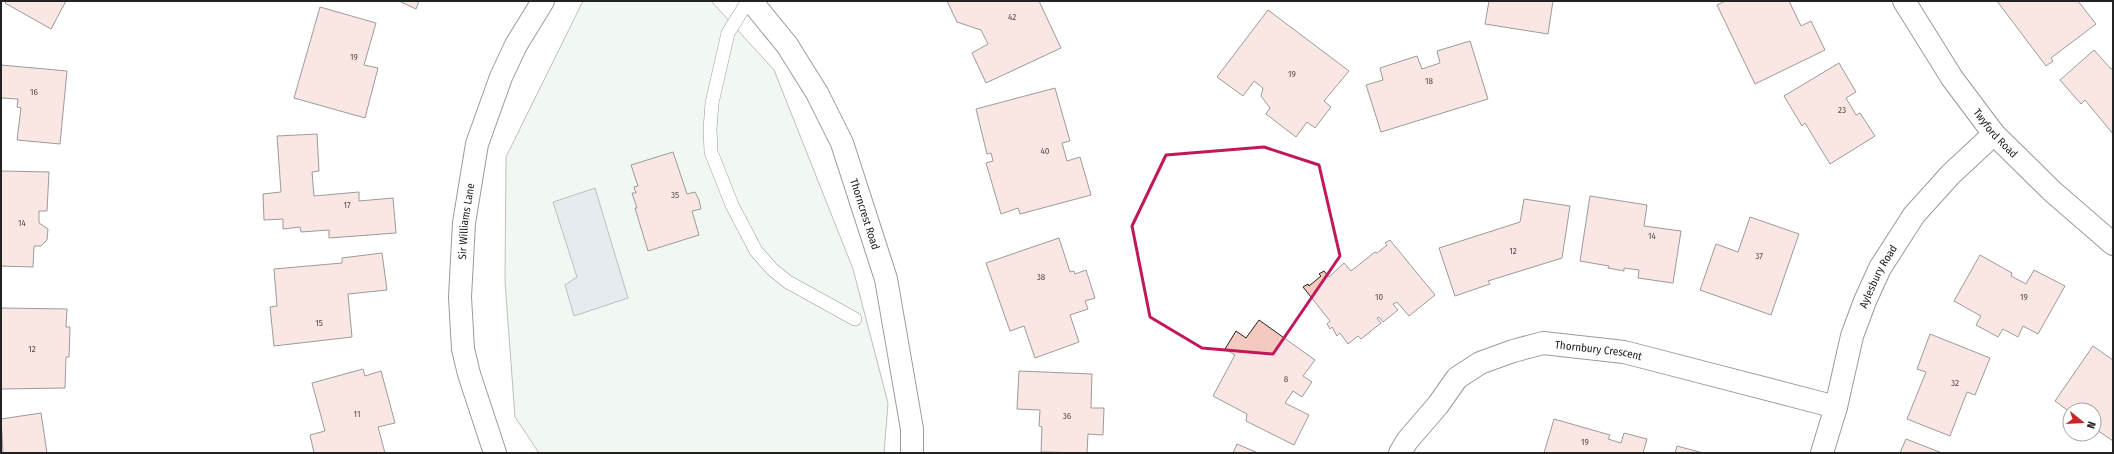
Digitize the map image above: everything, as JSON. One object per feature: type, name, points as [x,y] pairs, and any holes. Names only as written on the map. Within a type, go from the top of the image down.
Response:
[{"type":"street","name":"Sir Williams Lane","points":[[495,453],[469,374],[463,349],[460,297],[464,223],[478,144],[501,77],[516,45],[543,1]]},
{"type":"street","name":"Thorncrest Road","points":[[749,1],[787,45],[817,93],[842,143],[886,279],[912,429],[912,453]]},
{"type":"street","name":"Twyford Road","points":[[1904,1],[1952,78],[1994,134],[2053,192],[2113,244]]},
{"type":"street","name":"Aylesbury Road","points":[[1822,453],[1836,407],[1852,336],[1865,301],[1880,268],[1914,215],[1952,174],[1994,134]]},
{"type":"street","name":"Thornbury Crescent","points":[[1400,453],[1407,441],[1438,405],[1456,378],[1480,363],[1513,351],[1543,343],[1624,352],[1836,407]]},
{"type":"lane","points":[[749,1],[728,33],[712,103],[710,129],[711,152],[732,205],[756,251],[772,269],[788,282],[855,319]]},
{"type":"highlighted area","points":[[1264,147],[1319,165],[1340,256],[1273,354],[1202,348],[1150,317],[1132,226],[1166,155]]},
{"type":"green space","points":[[583,1],[711,1],[774,70],[853,269],[888,403],[884,453],[539,453],[515,417],[505,282],[506,157]]},
{"type":"shaded area","points":[[595,188],[628,298],[574,316],[565,285],[577,277],[553,202]]},
{"type":"building","points":[[6,1],[66,1],[51,29],[5,3]]},
{"type":"building","points":[[399,1],[419,1],[416,9]]},
{"type":"building","points":[[947,1],[1039,1],[1061,48],[986,83],[972,53],[988,44],[981,30],[957,22]]},
{"type":"building","points":[[1489,1],[1553,1],[1548,34],[1485,24]]},
{"type":"building","points":[[1725,1],[1789,1],[1801,26],[1811,21],[1825,50],[1755,84],[1717,5]]},
{"type":"building","points":[[1997,1],[2078,1],[2096,24],[2051,58],[2053,61],[2046,66]]},
{"type":"building","points":[[320,7],[376,23],[364,65],[378,68],[365,118],[294,98]]},
{"type":"building","points":[[1268,10],[1349,71],[1324,101],[1331,107],[1315,128],[1307,122],[1296,137],[1266,114],[1270,108],[1261,96],[1263,88],[1254,81],[1243,96],[1217,77]]},
{"type":"building","points":[[1470,41],[1488,99],[1381,132],[1366,85],[1383,80],[1380,68],[1417,56],[1422,69],[1440,63],[1437,51]]},
{"type":"building","points":[[2094,50],[2111,69],[2113,67],[2113,134],[2085,100],[2081,104],[2060,80]]},
{"type":"building","points":[[1839,63],[1856,92],[1846,98],[1856,115],[1860,113],[1875,136],[1830,164],[1805,123],[1802,126],[1784,96]]},
{"type":"building","points":[[1,65],[67,71],[60,144],[17,140],[21,108],[17,107],[18,99],[1,98]]},
{"type":"building","points":[[1055,88],[1070,141],[1062,143],[1067,161],[1080,157],[1091,195],[1020,214],[1018,208],[1001,214],[986,163],[993,161],[991,153],[987,154],[976,109]]},
{"type":"building","points":[[317,134],[319,171],[312,172],[314,196],[359,192],[359,201],[393,198],[396,233],[329,238],[329,230],[301,232],[300,227],[283,229],[283,219],[264,220],[263,194],[281,192],[277,136]]},
{"type":"building","points":[[673,152],[687,194],[695,192],[699,200],[701,209],[692,211],[699,235],[648,251],[632,193],[636,193],[634,187],[638,186],[631,165]]},
{"type":"building","points":[[1,171],[49,172],[47,211],[39,211],[39,223],[48,229],[47,240],[41,246],[34,246],[33,267],[1,266]]},
{"type":"building","points":[[1590,196],[1647,205],[1644,226],[1681,231],[1673,283],[1638,278],[1639,270],[1624,268],[1624,271],[1608,268],[1609,266],[1580,261]]},
{"type":"building","points":[[1524,199],[1570,206],[1562,258],[1488,281],[1490,284],[1455,296],[1439,248],[1520,222]]},
{"type":"building","points":[[1750,217],[1799,234],[1771,315],[1700,290],[1716,244],[1738,252]]},
{"type":"building","points":[[1059,238],[1070,272],[1074,271],[1075,274],[1086,270],[1095,298],[1085,301],[1088,309],[1070,315],[1079,342],[1035,358],[1024,326],[1010,331],[986,263]]},
{"type":"building","points":[[1390,240],[1435,295],[1409,316],[1397,302],[1393,304],[1398,310],[1383,322],[1379,317],[1377,318],[1381,323],[1361,339],[1358,336],[1348,344],[1340,333],[1337,336],[1332,327],[1330,329],[1327,324],[1330,321],[1303,287],[1308,284],[1309,286],[1321,276],[1319,274],[1324,271],[1329,277],[1344,263],[1351,271],[1375,252],[1377,253],[1387,245],[1385,243]]},
{"type":"building","points":[[382,253],[387,290],[348,294],[352,337],[274,346],[270,307],[277,306],[274,269],[342,263],[342,258]]},
{"type":"building","points":[[1980,255],[2012,273],[2011,276],[2026,284],[2034,270],[2065,286],[2038,334],[2023,326],[2018,337],[2003,329],[1998,337],[1976,325],[1981,316],[1954,301]]},
{"type":"building","points":[[1,308],[67,309],[66,327],[70,327],[69,357],[66,357],[65,388],[1,389]]},
{"type":"building","points":[[1259,320],[1315,360],[1303,376],[1312,382],[1302,397],[1293,391],[1285,403],[1309,415],[1294,445],[1246,421],[1247,414],[1213,396],[1235,355],[1225,349],[1236,331],[1246,338]]},
{"type":"building","points":[[1930,334],[1990,358],[1975,395],[1967,392],[1950,436],[1907,419],[1926,372],[1917,369]]},
{"type":"building","points":[[2093,346],[2113,360],[2113,441],[2102,433],[2102,402],[2062,402],[2062,406],[2055,401]]},
{"type":"building","points":[[363,369],[365,376],[381,371],[395,423],[378,427],[385,453],[314,453],[310,435],[325,431],[312,383]]},
{"type":"building","points":[[1019,371],[1092,374],[1091,408],[1104,408],[1103,435],[1088,434],[1087,453],[1041,452],[1042,427],[1039,426],[1040,410],[1017,409]]},
{"type":"building","points":[[41,413],[47,453],[3,453],[1,419]]},
{"type":"building","points":[[1554,419],[1610,435],[1608,439],[1621,443],[1624,433],[1647,439],[1643,453],[1544,453]]},
{"type":"building","points":[[1906,439],[1942,453],[1900,453]]},
{"type":"building","points":[[1237,444],[1258,453],[1233,453]]},
{"type":"building","points":[[1677,446],[1703,453],[1675,453]]}]
